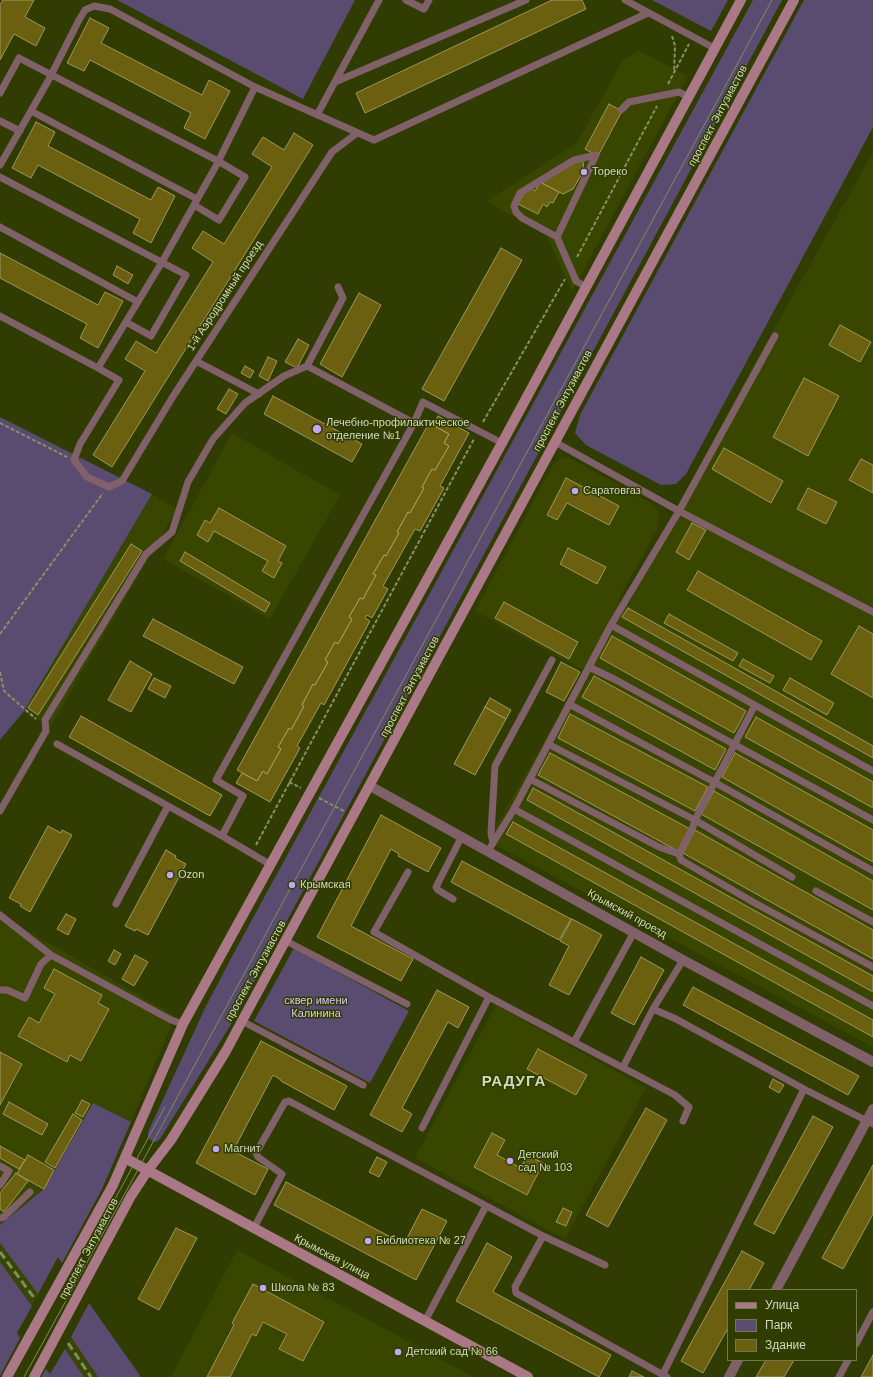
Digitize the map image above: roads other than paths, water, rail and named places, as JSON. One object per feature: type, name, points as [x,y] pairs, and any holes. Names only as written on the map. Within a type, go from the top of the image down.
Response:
[{"type":"main road","name":"проспект Энтузиастов","points":[[7,1377],[113,1185],[183,1024],[502,443],[741,0]]},
{"type":"main road","name":"проспект Энтузиастов","points":[[34,1377],[128,1203],[148,1170],[171,1140],[226,1051],[794,0]]},
{"type":"main road","name":"Крымская улица","points":[[125,1158],[528,1377]]},
{"type":"street","name":"Крымский проезд","points":[[370,786],[462,836],[491,847],[683,960],[873,1062]]},
{"type":"street","points":[[777,1289],[870,1122],[873,1109]]},
{"type":"street","points":[[728,1377],[737,1361]]},
{"type":"lane","points":[[93,0],[255,87],[374,140],[648,12]]},
{"type":"lane","points":[[318,115],[379,0]]},
{"type":"lane","points":[[406,0],[424,9],[429,0]]},
{"type":"lane","points":[[509,0],[517,4]]},
{"type":"lane","points":[[335,82],[526,0]]},
{"type":"lane","points":[[625,0],[714,48]]},
{"type":"lane","points":[[0,165],[51,75],[85,10],[94,6],[110,9]]},
{"type":"lane","points":[[0,93],[19,58],[218,161],[244,177],[219,220],[196,202],[31,111]]},
{"type":"lane","points":[[0,316],[98,368],[162,262],[196,202],[255,87]]},
{"type":"lane","points":[[621,110],[629,102],[663,95],[679,92],[689,97]]},
{"type":"lane","points":[[0,121],[20,131]]},
{"type":"lane","name":"1-й Аэродромный проезд","points":[[98,368],[119,380],[80,444],[74,460],[87,477],[109,487],[122,481],[172,398],[332,152],[357,133]]},
{"type":"lane","points":[[557,237],[596,155],[574,160],[520,193],[514,206],[516,212],[522,218],[557,237],[576,281],[586,287]]},
{"type":"lane","points":[[0,177],[186,275],[151,336],[126,322]]},
{"type":"lane","points":[[0,227],[138,302]]},
{"type":"lane","points":[[0,811],[46,731],[45,720],[146,554],[172,532],[188,482],[213,439],[245,403],[284,376],[307,366],[343,298],[338,287]]},
{"type":"lane","points":[[491,847],[514,809],[611,625],[679,511],[774,336]]},
{"type":"lane","points":[[196,362],[259,394]]},
{"type":"lane","points":[[307,366],[414,423]]},
{"type":"lane","points":[[222,836],[243,796],[216,780],[414,423],[424,402],[502,443]]},
{"type":"lane","points":[[555,442],[679,511],[873,612]]},
{"type":"lane","points":[[611,625],[873,771]]},
{"type":"lane","points":[[491,847],[495,766],[552,660]]},
{"type":"lane","points":[[589,667],[616,680],[873,820]]},
{"type":"lane","points":[[569,704],[714,782],[873,871]]},
{"type":"lane","points":[[755,705],[695,820],[679,854],[681,860],[873,967]]},
{"type":"lane","points":[[56,744],[222,836],[270,865]]},
{"type":"lane","points":[[548,744],[695,820],[792,877]]},
{"type":"lane","points":[[530,779],[659,847],[679,854]]},
{"type":"lane","points":[[116,904],[168,806]]},
{"type":"lane","points":[[514,809],[873,1006]]},
{"type":"lane","points":[[453,899],[438,890],[436,887],[462,836]]},
{"type":"lane","points":[[408,872],[374,932],[489,997],[675,1095],[689,1107],[684,1121]]},
{"type":"lane","points":[[816,891],[873,922]]},
{"type":"lane","points":[[0,916],[51,955],[171,1020],[183,1024]]},
{"type":"lane","points":[[574,1042],[634,932]]},
{"type":"lane","points":[[286,941],[406,1004]]},
{"type":"lane","points":[[0,990],[7,990],[25,998],[41,964],[51,955]]},
{"type":"lane","points":[[623,1067],[653,1009],[683,960]]},
{"type":"lane","points":[[422,1128],[489,997]]},
{"type":"lane","points":[[653,1009],[676,1019],[804,1089],[870,1122]]},
{"type":"lane","points":[[242,1021],[363,1085]]},
{"type":"lane","points":[[543,1236],[515,1287],[516,1293],[665,1376],[804,1089]]},
{"type":"lane","points":[[254,1228],[282,1174],[258,1157],[256,1153],[285,1102],[290,1101],[543,1236],[605,1265]]},
{"type":"lane","points":[[0,1166],[8,1171],[0,1186]]},
{"type":"lane","points":[[0,1218],[4,1217],[30,1192]]},
{"type":"lane","points":[[426,1321],[486,1206]]},
{"type":"lane","points":[[857,1342],[873,1312]]},
{"type":"lane","points":[[839,1377],[847,1361]]},
{"type":"tram line","points":[[24,1377],[140,1166],[772,0]]},
{"type":"tram line","points":[[108,1212],[165,1107]]},
{"type":"railway","points":[[0,1252],[35,1299]]},
{"type":"railway","points":[[68,1343],[91,1377]]},
{"type":"place","name":"Тореко","points":[[584,172]]},
{"type":"place","name":"Лечебно-профилактическое отделение №1","points":[[317,429]]},
{"type":"place","name":"Саратовгаз","points":[[575,491]]},
{"type":"place","name":"Ozon","points":[[170,875]]},
{"type":"place","name":"Крымская","points":[[292,885]]},
{"type":"place","name":"Магнит","points":[[216,1149]]},
{"type":"place","name":"Детский сад № 103","points":[[510,1161]]},
{"type":"place","name":"Библиотека № 27","points":[[368,1241]]},
{"type":"place","name":"Школа № 83","points":[[263,1288]]},
{"type":"place","name":"Детский сад № 66","points":[[398,1352]]},
{"type":"district","name":"РАДУГА","points":[[514,1082]]},
{"type":"park label","name":"сквер имени Калинина","points":[[316,1007]]}]
